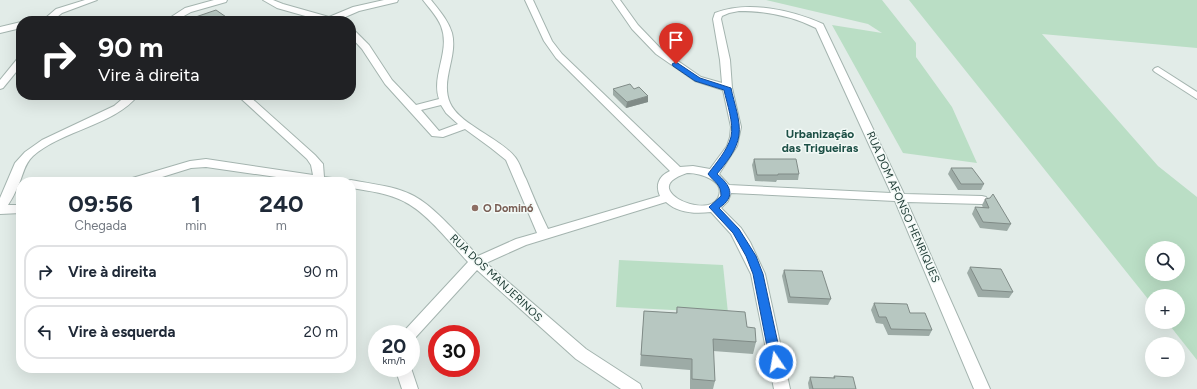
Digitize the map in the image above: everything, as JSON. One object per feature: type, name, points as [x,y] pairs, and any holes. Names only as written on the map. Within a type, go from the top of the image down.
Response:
[{"type":"street","points":[[52,16],[59,11],[93,0]]},
{"type":"street","points":[[178,16],[188,10],[223,0]]},
{"type":"street","points":[[267,0],[280,6],[316,16]]},
{"type":"street","points":[[340,16],[356,9],[394,0]]},
{"type":"street","points":[[428,0],[446,26],[448,52],[442,81],[442,96],[444,101],[452,113],[466,125],[502,149],[511,159],[544,235]]},
{"type":"street","points":[[529,0],[548,41],[559,56],[678,171]]},
{"type":"street","points":[[616,0],[635,28],[659,52],[698,79],[727,88],[736,128],[735,137],[726,156],[713,174]]},
{"type":"street","name":"RUA DOM AFONSO HENRIQUES","points":[[727,88],[725,60],[717,19],[718,15],[724,9],[745,5],[768,8],[796,15],[820,26],[899,197],[982,389]]},
{"type":"street","points":[[0,30],[16,25]]},
{"type":"street","points":[[356,37],[366,47],[388,82],[436,134],[443,134],[466,125]]},
{"type":"street","points":[[0,70],[16,65]]},
{"type":"street","points":[[0,86],[16,66]]},
{"type":"street","points":[[1158,70],[1197,96]]},
{"type":"street","points":[[0,210],[12,187],[21,163],[29,154],[46,142],[118,108],[129,100]]},
{"type":"street","points":[[248,100],[311,157],[317,164],[319,177]]},
{"type":"street","points":[[414,109],[444,101]]},
{"type":"street","points":[[150,177],[190,165],[206,163],[305,177]]},
{"type":"street","points":[[695,169],[713,174],[726,189],[725,196],[721,202],[713,207],[693,210],[678,205],[667,198],[663,191],[665,179],[678,171],[695,169]]},
{"type":"street","name":"RUA DOS MANJERINOS","points":[[356,185],[386,190],[410,199],[426,211],[476,262],[581,354],[634,389]]},
{"type":"street","points":[[726,189],[982,200]]},
{"type":"street","points":[[418,325],[476,262],[521,242],[667,198]]},
{"type":"street","points":[[713,207],[736,231],[743,242],[758,274],[782,389]]},
{"type":"street","points":[[0,210],[16,209]]},
{"type":"street","points":[[406,377],[410,389]]},
{"type":"green space","points":[[766,0],[882,0],[916,43],[916,57],[952,107],[977,163],[903,153],[832,25],[882,33],[868,24]]},
{"type":"green space","points":[[909,0],[1197,0],[1197,48],[1042,34],[1158,166],[1197,197],[1197,360],[1185,345],[1185,337],[1179,337],[1173,329],[1185,329],[1185,289],[1145,289],[1145,295]]},
{"type":"green space","points":[[619,260],[723,265],[728,313],[616,307]]},
{"type":"building","points":[[216,10],[225,16],[199,16]]},
{"type":"building","points":[[630,84],[634,89],[639,87],[648,96],[627,102],[613,89]]},
{"type":"building","points":[[754,159],[796,159],[799,174],[757,175]]},
{"type":"building","points":[[951,168],[972,168],[984,184],[961,184]]},
{"type":"building","points":[[993,194],[1011,224],[983,222],[975,207],[989,208],[985,199],[990,198]]},
{"type":"building","points":[[970,267],[1001,269],[1013,292],[982,290]]},
{"type":"building","points":[[784,270],[822,271],[831,299],[790,297]]},
{"type":"building","points":[[874,303],[907,304],[910,313],[925,313],[932,330],[891,329],[886,317],[879,317]]},
{"type":"building","points":[[677,307],[745,312],[747,327],[755,328],[756,342],[713,339],[715,381],[692,379],[692,359],[641,355],[644,311],[677,313]]},
{"type":"building","points":[[834,376],[853,377],[856,389],[813,389],[810,377],[835,378]]},
{"type":"place","name":"O Dominó","points":[[475,208]]},
{"type":"district","name":"Urbanização das Trigueiras","points":[[820,141]]},
{"type":"route","points":[[676,64],[698,79],[727,88],[736,128],[735,137],[732,146],[713,174],[719,179],[726,189],[725,196],[721,202],[713,207],[736,231],[751,256],[758,274],[776,362]]}]
